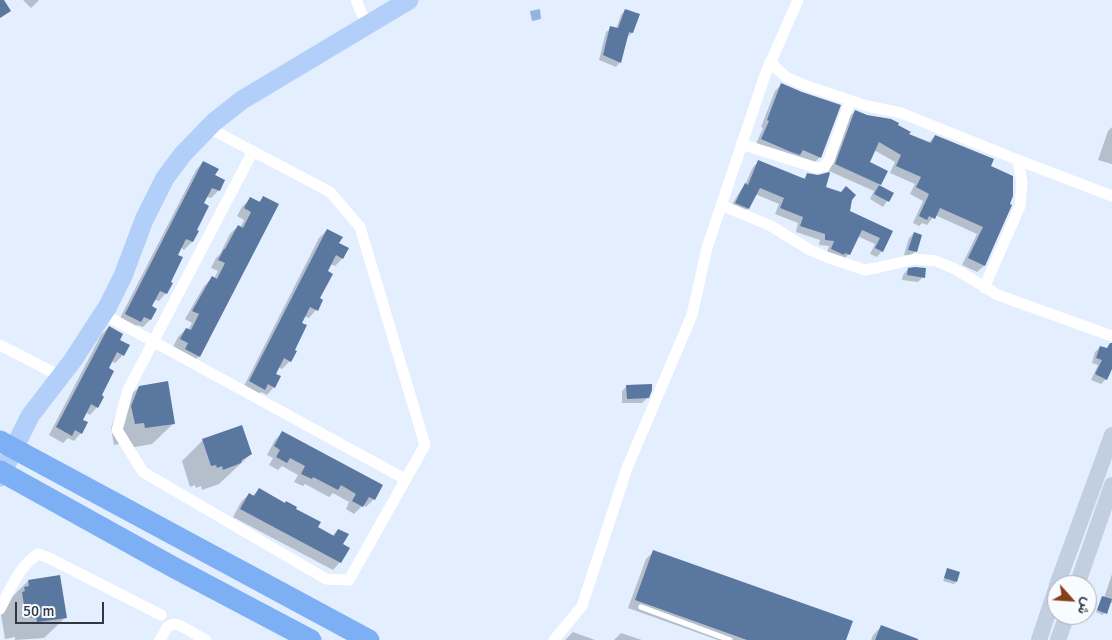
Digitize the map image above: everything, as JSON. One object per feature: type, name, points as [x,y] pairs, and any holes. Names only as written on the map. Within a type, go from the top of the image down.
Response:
[{"type":"highway","points":[[0,441],[369,640]]},
{"type":"highway","points":[[0,471],[311,640]]},
{"type":"main road","points":[[0,477],[30,416],[73,360],[103,314],[123,276],[144,220],[165,178],[182,154],[242,100],[409,0]]},
{"type":"main road","points":[[1061,575],[1112,435]]},
{"type":"main road","points":[[1080,575],[1112,485]]},
{"type":"main road","points":[[1039,640],[1047,616]]},
{"type":"main road","points":[[1059,640],[1064,625]]},
{"type":"street","points":[[356,0],[367,25]]},
{"type":"street","points":[[554,640],[582,606],[627,468],[692,315],[708,248],[741,144],[770,62],[798,0]]},
{"type":"street","points":[[770,62],[786,77],[795,82],[867,106],[901,113],[1112,196]]},
{"type":"street","points":[[741,144],[821,168],[830,157],[850,101]]},
{"type":"street","points":[[209,128],[253,151],[330,192],[360,227],[424,445],[348,580],[326,579],[143,472],[117,430],[128,390],[253,151]]},
{"type":"street","points":[[984,288],[1020,206],[1022,183],[1018,160]]},
{"type":"street","points":[[721,205],[771,226],[810,250],[829,258],[865,270],[915,259],[936,261],[998,295],[1112,336]]},
{"type":"street","points":[[103,314],[405,479]]},
{"type":"street","points":[[0,345],[60,376]]},
{"type":"street","points":[[0,609],[29,560],[38,554],[161,615]]},
{"type":"street","points":[[160,640],[168,626],[173,624],[179,625],[206,640]]},
{"type":"lane","points":[[641,607],[730,640]]},
{"type":"water","points":[[540,9],[541,19],[532,21],[530,11]]},
{"type":"building","points":[[0,0],[4,0],[11,11],[0,18]]},
{"type":"building","points":[[625,9],[640,14],[633,33],[629,32],[621,63],[603,55],[610,26],[618,28]]},
{"type":"building","points":[[781,83],[841,105],[821,158],[803,150],[800,155],[761,139]]},
{"type":"building","points":[[855,110],[867,115],[891,119],[911,132],[909,134],[931,143],[935,135],[994,159],[991,166],[1013,176],[1013,196],[1010,204],[1012,205],[985,266],[968,258],[983,227],[940,208],[935,219],[929,216],[927,220],[919,216],[929,194],[916,187],[921,177],[896,166],[901,155],[879,142],[870,162],[888,171],[881,185],[835,164]]},
{"type":"building","points":[[758,160],[805,179],[807,173],[818,175],[829,172],[826,187],[841,192],[846,186],[856,195],[852,200],[850,211],[893,231],[883,252],[875,248],[880,238],[862,230],[850,255],[845,253],[844,255],[831,249],[834,241],[825,240],[825,234],[800,226],[803,217],[780,208],[784,198],[760,188],[749,209],[735,203],[745,183],[748,185]]},
{"type":"building","points":[[203,161],[219,169],[215,175],[225,180],[220,191],[212,188],[204,203],[209,206],[197,230],[199,231],[193,242],[186,239],[178,255],[183,257],[167,294],[160,291],[152,306],[157,309],[151,320],[144,317],[141,322],[125,314]]},
{"type":"building","points":[[879,185],[894,193],[889,202],[874,194]]},
{"type":"building","points":[[263,196],[279,204],[200,357],[185,349],[188,343],[180,339],[186,328],[191,330],[199,314],[192,311],[212,276],[217,279],[225,263],[218,260],[224,249],[238,225],[243,228],[251,212],[244,208],[250,197],[260,202]]},
{"type":"building","points":[[327,229],[343,237],[339,243],[349,248],[343,259],[336,255],[328,271],[333,274],[320,298],[323,300],[318,311],[310,307],[302,323],[307,325],[291,362],[284,358],[276,374],[281,376],[275,388],[268,384],[265,390],[249,381]]},
{"type":"building","points":[[914,232],[922,235],[917,252],[908,250]]},
{"type":"building","points":[[908,268],[926,268],[925,278],[907,275]]},
{"type":"building","points":[[109,326],[123,334],[120,340],[130,345],[124,356],[117,352],[109,368],[114,371],[102,395],[104,397],[98,408],[91,404],[83,420],[88,422],[82,434],[75,430],[72,436],[56,427]]},
{"type":"building","points":[[1112,343],[1112,369],[1107,380],[1095,374],[1102,360],[1096,358],[1100,346],[1107,348]]},
{"type":"building","points":[[168,381],[175,424],[145,428],[144,423],[135,424],[131,406],[139,386]]},
{"type":"building","points":[[652,384],[649,398],[627,399],[626,385]]},
{"type":"building","points":[[242,425],[252,454],[242,460],[241,463],[223,470],[222,466],[217,468],[216,465],[211,466],[202,439]]},
{"type":"building","points":[[282,431],[383,485],[375,500],[369,497],[363,507],[352,501],[356,494],[341,485],[338,490],[313,477],[312,479],[301,474],[305,466],[290,458],[287,463],[276,457],[280,450],[274,446]]},
{"type":"building","points":[[259,488],[285,503],[286,501],[297,507],[296,509],[321,522],[318,527],[334,536],[338,529],[349,534],[343,544],[350,548],[341,563],[240,509],[249,493],[254,496]]},
{"type":"building","points":[[653,550],[853,621],[846,640],[747,640],[635,600]]},
{"type":"building","points":[[947,568],[960,572],[957,582],[944,578]]},
{"type":"building","points":[[60,575],[67,618],[37,622],[36,617],[26,618],[22,592],[25,591],[24,587],[29,586],[28,580]]},
{"type":"building","points":[[1102,596],[1112,599],[1107,614],[1097,610]]},
{"type":"building","points":[[881,625],[918,639],[918,640],[875,640]]}]
